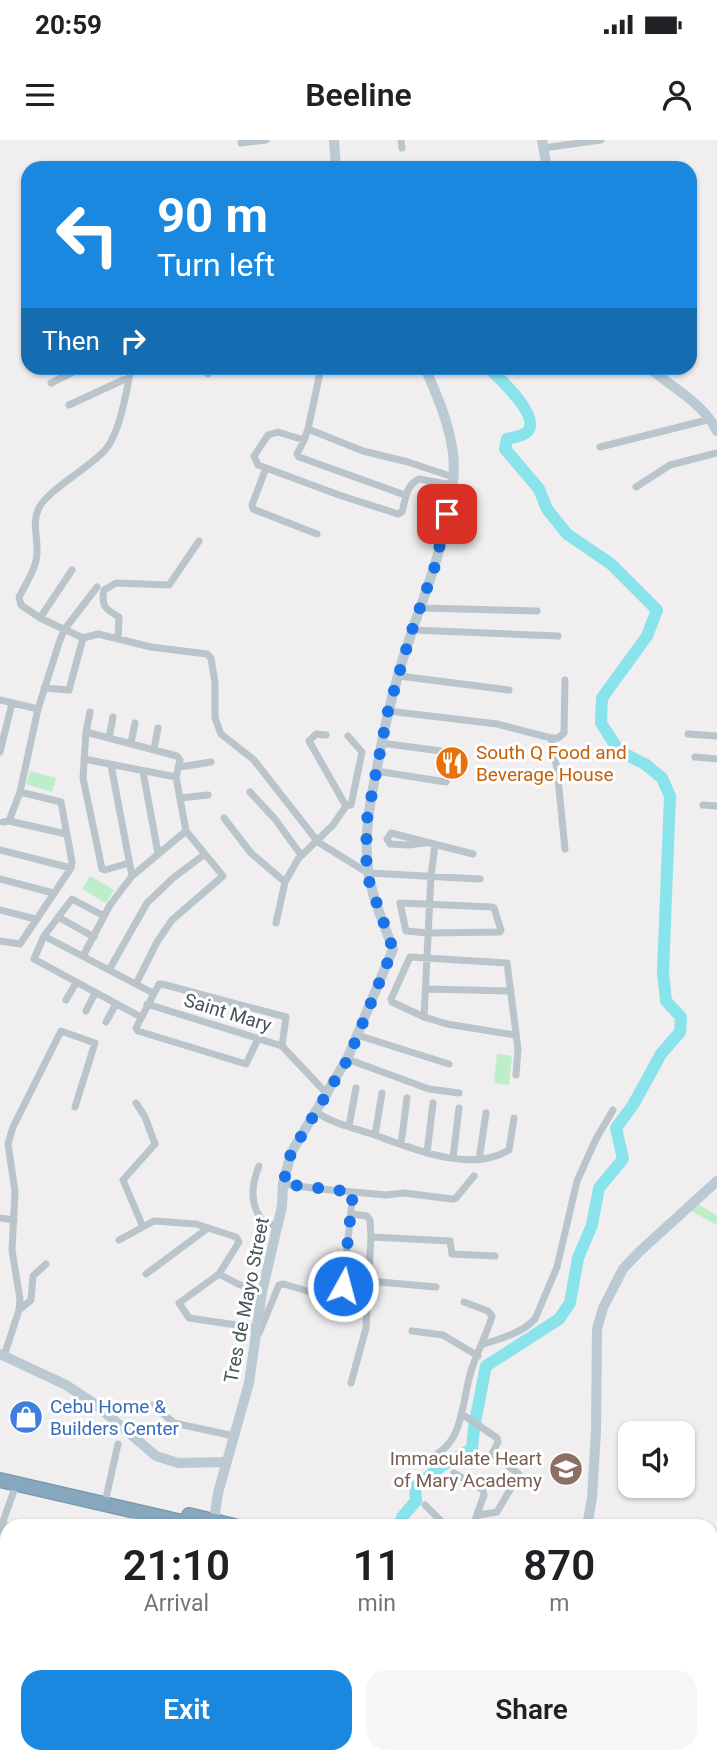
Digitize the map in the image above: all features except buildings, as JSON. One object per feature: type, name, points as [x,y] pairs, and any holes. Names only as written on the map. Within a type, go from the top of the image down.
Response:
[{"type":"highway","points":[[0,1480],[41,1489],[135,1518]]},
{"type":"highway","points":[[41,1489],[54,1486],[189,1519]]},
{"type":"street","points":[[241,143],[266,140]]},
{"type":"street","points":[[334,140],[336,161]]},
{"type":"street","points":[[542,144],[601,140]]},
{"type":"street","points":[[51,383],[67,375]]},
{"type":"street","points":[[130,375],[118,422],[108,448],[38,509],[34,528],[36,565],[19,599],[24,607],[40,618],[83,638],[98,634],[151,647],[207,654],[211,659],[215,683],[215,718],[221,734],[254,760],[318,842],[368,873],[480,879]]},
{"type":"street","points":[[320,375],[299,457],[405,495]]},
{"type":"street","name":"Tres de Mayo Street","points":[[210,1519],[249,1384],[262,1292],[291,1153],[348,1059],[393,949],[368,873],[366,857],[369,810],[388,711],[412,630],[435,566],[453,481],[453,454],[441,403],[428,375]]},
{"type":"street","points":[[658,375],[700,407],[717,431]]},
{"type":"street","points":[[69,405],[129,379]]},
{"type":"street","points":[[600,447],[711,419]]},
{"type":"street","points":[[308,429],[363,451],[408,462],[453,481]]},
{"type":"street","points":[[304,440],[278,432],[268,435],[254,456],[258,465],[398,514],[402,512],[410,485],[419,480],[453,481]]},
{"type":"street","points":[[636,487],[670,465],[717,453]]},
{"type":"street","points":[[266,468],[252,505],[253,509],[317,534]]},
{"type":"street","points":[[118,638],[119,617],[105,610],[102,603],[104,590],[116,583],[169,585],[198,541]]},
{"type":"street","points":[[40,618],[72,570]]},
{"type":"street","points":[[66,834],[3,822],[19,792],[38,709],[64,630],[97,587]]},
{"type":"street","points":[[420,608],[537,611]]},
{"type":"street","points":[[412,630],[558,636]]},
{"type":"street","points":[[44,688],[69,690],[83,638]]},
{"type":"street","points":[[399,676],[509,690]]},
{"type":"street","points":[[388,711],[497,724],[558,738],[564,733],[565,680]]},
{"type":"street","points":[[0,700],[38,709]]},
{"type":"street","points":[[0,752],[12,703]]},
{"type":"street","points":[[90,712],[83,778],[102,869],[129,863]]},
{"type":"street","points":[[108,738],[113,718]]},
{"type":"street","points":[[131,743],[135,723]]},
{"type":"street","points":[[154,749],[158,728]]},
{"type":"street","points":[[86,732],[177,756],[180,767],[176,777],[187,831],[222,877],[172,920],[157,942],[136,984]]},
{"type":"street","points":[[326,735],[316,734],[309,741],[349,806],[369,810]]},
{"type":"street","points":[[688,734],[717,736]]},
{"type":"street","points":[[276,923],[285,882],[301,855],[318,842],[349,806],[362,752],[348,736]]},
{"type":"street","points":[[551,738],[565,849]]},
{"type":"street","points":[[381,743],[441,751]]},
{"type":"street","points":[[695,757],[717,759]]},
{"type":"street","points":[[84,759],[176,777]]},
{"type":"street","points":[[180,767],[211,762]]},
{"type":"street","points":[[111,765],[132,876]]},
{"type":"street","points":[[376,771],[446,782]]},
{"type":"street","points":[[143,772],[158,853]]},
{"type":"street","points":[[0,941],[20,944],[71,868],[61,802],[19,792]]},
{"type":"street","points":[[250,792],[275,819],[301,855]]},
{"type":"street","points":[[180,798],[208,795]]},
{"type":"street","points":[[703,805],[717,806]]},
{"type":"street","points":[[224,818],[251,853],[285,882]]},
{"type":"street","points":[[83,956],[104,916],[132,876],[187,831]]},
{"type":"street","points":[[424,843],[473,854]]},
{"type":"street","points":[[424,1017],[435,845]]},
{"type":"street","points":[[0,850],[71,868]]},
{"type":"street","points":[[109,970],[147,903],[173,878],[205,854]]},
{"type":"street","points":[[0,879],[53,893]]},
{"type":"street","points":[[104,916],[74,898],[71,899],[44,936],[34,959],[141,1017]]},
{"type":"street","points":[[401,903],[494,907],[501,929],[500,932],[428,933],[405,930],[399,905],[401,903]]},
{"type":"street","points":[[0,910],[35,919]]},
{"type":"street","points":[[58,916],[94,937]]},
{"type":"street","points":[[44,936],[153,993]]},
{"type":"street","points":[[515,1035],[447,1024],[424,1017],[393,1002],[391,999],[410,957],[506,962],[518,1049],[516,1075]]},
{"type":"street","points":[[66,1000],[76,983]]},
{"type":"street","points":[[259,1037],[246,1064],[138,1031],[136,1028],[153,993],[159,984],[162,984],[286,1017],[282,1046]]},
{"type":"street","points":[[425,989],[511,991]]},
{"type":"street","points":[[86,1011],[96,993]]},
{"type":"street","points":[[106,1022],[116,1004]]},
{"type":"street","name":"Saint Mary","points":[[147,1004],[282,1046],[325,1093]]},
{"type":"street","points":[[75,1107],[95,1043],[61,1031],[13,1127],[8,1144],[15,1191],[12,1250],[19,1310],[2,1355],[66,1385],[95,1404],[156,1456],[178,1463],[226,1462]]},
{"type":"street","points":[[357,1035],[449,1064]]},
{"type":"street","points":[[348,1059],[429,1089],[459,1093]]},
{"type":"street","points":[[349,1126],[356,1088]]},
{"type":"street","points":[[375,1135],[382,1093]]},
{"type":"street","points":[[401,1144],[407,1098]]},
{"type":"street","points":[[136,1103],[145,1117],[155,1144],[123,1180],[143,1227]]},
{"type":"street","points":[[427,1153],[433,1103]]},
{"type":"street","points":[[453,1158],[459,1108]]},
{"type":"street","points":[[484,1344],[514,1333],[535,1319],[557,1266],[577,1181],[613,1110]]},
{"type":"street","points":[[316,1112],[324,1118],[427,1153],[479,1160],[501,1156],[509,1150],[514,1118]]},
{"type":"street","points":[[479,1160],[486,1113]]},
{"type":"street","points":[[259,1166],[252,1191],[254,1207],[261,1220],[277,1226]]},
{"type":"street","points":[[283,1184],[452,1199],[456,1198],[474,1176]]},
{"type":"street","points":[[588,1519],[596,1431],[597,1329],[603,1308],[623,1269],[631,1260],[717,1181]]},
{"type":"street","points":[[255,1343],[279,1285],[284,1284],[317,1294],[343,1286],[353,1192]]},
{"type":"street","points":[[351,1383],[366,1328],[371,1237],[370,1220],[367,1216],[352,1214]]},
{"type":"street","points":[[0,1218],[14,1220]]},
{"type":"street","points":[[119,1240],[154,1221],[196,1224],[236,1237],[239,1242],[219,1274],[178,1303],[189,1318],[257,1328]]},
{"type":"street","points":[[146,1274],[208,1228]]},
{"type":"street","points":[[371,1237],[450,1241],[452,1254],[495,1256]]},
{"type":"street","points":[[19,1310],[32,1300],[33,1276],[46,1264]]},
{"type":"street","points":[[219,1274],[262,1292]]},
{"type":"street","points":[[368,1281],[436,1287]]},
{"type":"street","points":[[428,1458],[445,1449],[462,1414],[472,1368],[484,1344],[492,1316],[488,1311],[464,1302]]},
{"type":"street","points":[[412,1331],[443,1335],[478,1356]]},
{"type":"street","points":[[153,1405],[174,1423],[234,1436]]},
{"type":"street","points":[[462,1414],[497,1438],[498,1442],[492,1454],[519,1474],[497,1512],[478,1515]]},
{"type":"street","points":[[106,1498],[118,1444]]},
{"type":"street","points":[[454,1473],[483,1490],[484,1495],[476,1519]]},
{"type":"street","points":[[4,1519],[17,1484]]},
{"type":"street","points":[[425,1505],[439,1519]]},
{"type":"green space","points":[[30,771],[56,778],[52,792],[26,784]]},
{"type":"green space","points":[[90,876],[114,890],[106,903],[82,889]]},
{"type":"green space","points":[[497,1054],[512,1056],[509,1085],[494,1083]]},
{"type":"green space","points":[[698,1204],[717,1216],[717,1225],[691,1211]]},
{"type":"waterway","points":[[402,1519],[416,1501],[415,1487],[443,1465],[472,1449],[486,1366],[559,1319],[570,1303],[578,1258],[592,1225],[599,1188],[623,1159],[616,1128],[633,1105],[661,1054],[680,1032],[681,1017],[666,1001],[663,972],[670,796],[662,778],[645,764],[619,751],[601,723],[602,698],[647,636],[657,610],[611,564],[567,534],[547,509],[539,489],[505,449],[507,439],[526,433],[530,424],[524,407],[496,375]]},
{"type":"place","name":"South Q Food and Beverage House","points":[[452,763]]},
{"type":"place","name":"Cebu Home & Builders Center","points":[[26,1417]]},
{"type":"place","name":"Immaculate Heart of Mary Academy","points":[[566,1469]]},
{"type":"route","points":[[343,1286],[353,1192],[283,1184],[291,1153],[348,1059],[393,949],[369,881],[366,857],[367,819],[388,711],[412,630],[435,566],[447,514]]}]
